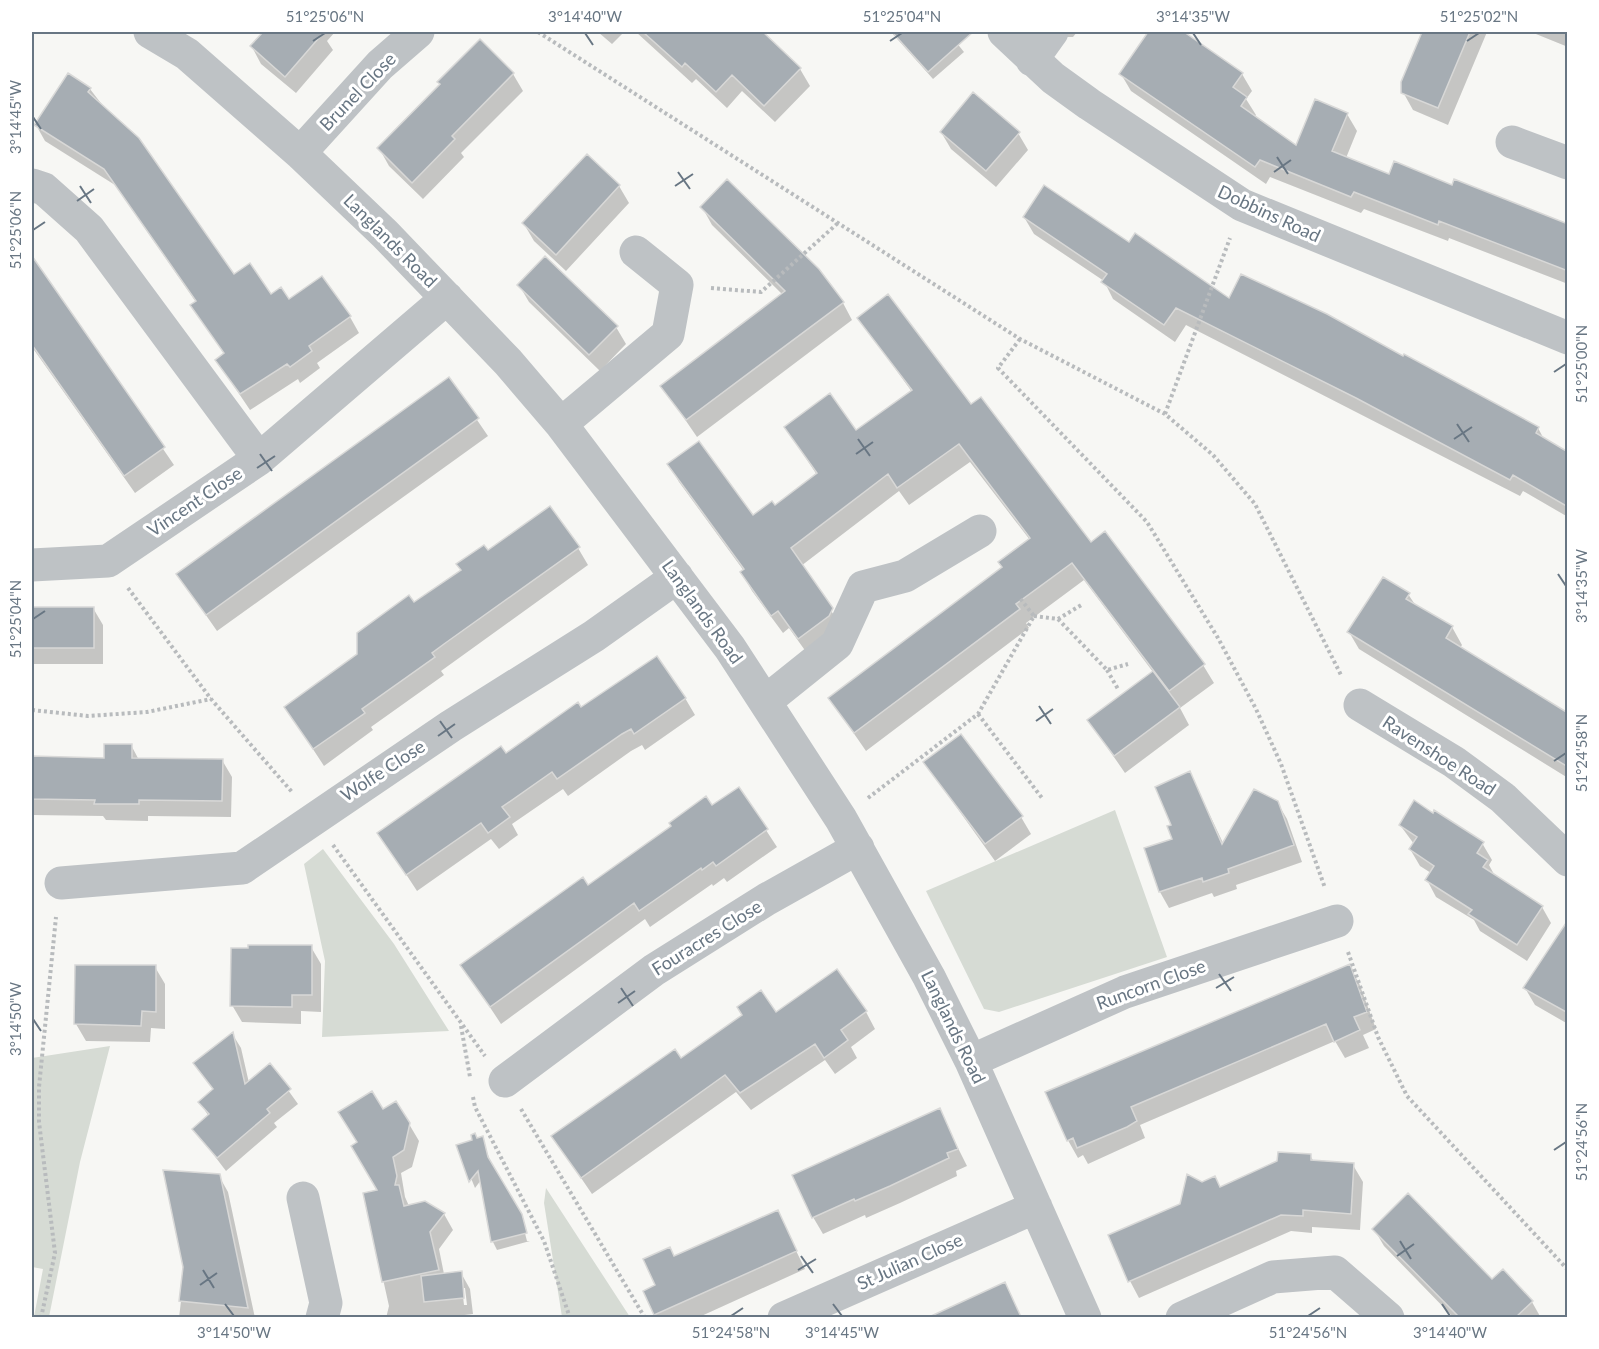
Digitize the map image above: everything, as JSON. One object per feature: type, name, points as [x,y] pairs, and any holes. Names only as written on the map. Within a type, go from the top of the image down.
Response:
[{"type":"street","name":"Langlands Road","points":[[150,32],[186,54],[300,153],[447,298],[561,424],[677,577],[766,701],[858,848],[929,977],[970,1060],[1085,1317]]},
{"type":"street","name":"Brunel Close","points":[[300,153],[380,65],[418,32]]},
{"type":"street","name":"Dobbins Road","points":[[1004,32],[1032,60],[1089,104],[1242,205],[1568,338]]},
{"type":"street","points":[[1032,60],[1052,32]]},
{"type":"street","points":[[1512,142],[1568,163]]},
{"type":"street","points":[[32,185],[44,189],[89,229],[259,459]]},
{"type":"street","points":[[561,424],[668,334],[677,285],[636,252]]},
{"type":"street","name":"Vincent Close","points":[[108,561],[259,459],[447,298]]},
{"type":"street","points":[[766,701],[837,644],[863,587],[905,576],[980,531]]},
{"type":"street","points":[[32,565],[108,561]]},
{"type":"street","name":"Wolfe Close","points":[[61,883],[242,868],[313,817],[594,636],[677,577]]},
{"type":"street","name":"Ravenshoe Road","points":[[1360,705],[1454,762],[1503,798],[1568,860]]},
{"type":"street","name":"Fouracres Close","points":[[505,1081],[654,970],[767,899],[858,848]]},
{"type":"street","name":"Runcorn Close","points":[[970,1060],[1125,992],[1337,921]]},
{"type":"street","points":[[303,1198],[326,1303],[322,1317]]},
{"type":"street","name":"St Julian Close","points":[[784,1317],[1036,1207]]},
{"type":"street","points":[[1182,1317],[1273,1277],[1335,1272],[1388,1317]]},
{"type":"path","points":[[538,32],[1020,339],[1165,414],[1213,455],[1255,504],[1334,665],[1360,705]]},
{"type":"path","points":[[1165,414],[1242,205]]},
{"type":"path","points":[[677,285],[761,292],[838,223]]},
{"type":"path","points":[[1020,339],[998,368],[1147,522],[1212,628],[1256,709],[1281,764],[1378,1036],[1407,1096],[1568,1270]]},
{"type":"path","points":[[108,561],[211,699],[313,817],[461,1025],[505,1081],[645,1317]]},
{"type":"path","points":[[1019,597],[1034,616],[1058,619],[1083,604]]},
{"type":"path","points":[[841,819],[978,714],[1034,616]]},
{"type":"path","points":[[1058,619],[1107,670],[1118,688]]},
{"type":"path","points":[[1107,670],[1128,664]]},
{"type":"path","points":[[32,710],[88,716],[147,712],[211,699]]},
{"type":"path","points":[[978,714],[1042,798]]},
{"type":"path","points":[[41,1317],[55,1253],[39,1122],[39,1087],[61,883]]},
{"type":"path","points":[[461,1025],[471,1084]]},
{"type":"path","points":[[473,1095],[475,1107],[544,1241],[570,1317]]},
{"type":"shaded area","points":[[1115,810],[1167,957],[999,1012],[984,1009],[926,891]]},
{"type":"shaded area","points":[[323,849],[394,944],[449,1031],[322,1037],[325,961],[304,864]]},
{"type":"shaded area","points":[[110,1046],[80,1162],[49,1317],[34,1317],[43,1269],[32,1267],[32,1058]]},
{"type":"shaded area","points":[[546,1188],[630,1317],[562,1317],[544,1203]]},
{"type":"building","points":[[263,32],[324,32],[285,77],[250,46]]},
{"type":"building","points":[[643,32],[763,32],[801,68],[764,106],[732,75],[716,92],[685,63],[682,67]]},
{"type":"building","points":[[892,32],[973,32],[928,72]]},
{"type":"building","points":[[1148,32],[1184,32],[1243,73],[1233,87],[1247,97],[1241,106],[1296,145],[1315,99],[1348,113],[1332,151],[1389,174],[1394,161],[1452,185],[1454,179],[1568,224],[1568,271],[1439,221],[1438,225],[1354,192],[1351,197],[1260,160],[1255,167],[1119,74]]},
{"type":"building","points":[[1422,32],[1470,32],[1438,108],[1401,93],[1401,82]]},
{"type":"building","points":[[480,39],[514,73],[452,136],[455,139],[412,183],[377,148],[440,84],[437,82]]},
{"type":"building","points":[[68,73],[91,88],[88,92],[139,138],[234,274],[250,263],[271,294],[281,287],[289,299],[322,276],[351,316],[309,346],[312,351],[290,367],[287,364],[240,394],[215,360],[224,353],[190,305],[196,301],[104,169],[34,125]]},
{"type":"building","points":[[973,92],[1020,132],[986,171],[940,132]]},
{"type":"building","points":[[587,154],[620,185],[556,255],[522,223]]},
{"type":"building","points":[[727,179],[819,269],[844,302],[686,420],[660,386],[785,291],[700,207]]},
{"type":"building","points":[[1044,185],[1129,242],[1135,233],[1229,298],[1241,274],[1327,314],[1539,427],[1536,433],[1568,452],[1568,507],[1513,475],[1510,480],[1356,398],[1176,308],[1164,325],[1101,282],[1107,274],[1023,217]]},
{"type":"building","points":[[32,256],[165,447],[124,476],[32,345]]},
{"type":"building","points":[[545,256],[618,326],[589,355],[517,285]]},
{"type":"building","points":[[888,294],[971,404],[981,397],[1091,542],[1105,531],[1205,664],[1169,691],[1072,563],[1016,604],[1020,609],[854,733],[828,698],[1002,567],[998,562],[1030,538],[959,444],[897,488],[888,474],[791,548],[833,608],[829,616],[798,639],[778,611],[771,616],[740,572],[744,569],[667,464],[699,441],[753,515],[772,501],[775,505],[817,473],[784,427],[830,393],[856,430],[912,390],[857,318]]},
{"type":"building","points":[[449,377],[479,418],[206,615],[176,574]]},
{"type":"building","points":[[550,506],[580,547],[432,653],[435,657],[362,709],[365,713],[313,749],[284,707],[357,654],[357,633],[409,595],[414,602],[461,570],[456,564],[484,545],[488,550]]},
{"type":"building","points":[[1383,577],[1410,593],[1406,599],[1453,626],[1446,638],[1568,713],[1568,767],[1347,632]]},
{"type":"building","points":[[32,607],[94,607],[94,648],[32,648]]},
{"type":"building","points":[[657,656],[686,698],[634,734],[631,729],[622,734],[557,779],[552,772],[502,807],[510,817],[488,833],[481,823],[406,875],[377,833],[501,746],[506,753],[578,702],[581,707]]},
{"type":"building","points":[[1153,671],[1180,707],[1114,756],[1087,720]]},
{"type":"building","points":[[961,734],[1023,816],[985,844],[923,762]]},
{"type":"building","points":[[104,744],[132,744],[132,758],[223,759],[222,801],[139,800],[139,804],[94,804],[95,800],[32,799],[32,756],[104,758]]},
{"type":"building","points":[[1190,771],[1222,844],[1254,789],[1278,801],[1294,845],[1228,869],[1229,873],[1203,882],[1202,878],[1159,892],[1144,848],[1172,839],[1167,826],[1171,825],[1155,787]]},
{"type":"building","points":[[739,787],[768,829],[716,866],[713,862],[702,870],[701,868],[639,911],[634,903],[490,1007],[460,965],[583,877],[588,885],[671,826],[669,823],[706,796],[712,805]]},
{"type":"building","points":[[1414,800],[1484,842],[1477,853],[1488,860],[1483,867],[1543,906],[1517,945],[1468,914],[1472,910],[1425,880],[1434,866],[1409,849],[1417,837],[1399,825]]},
{"type":"building","points":[[1568,920],[1568,1013],[1523,988]]},
{"type":"building","points":[[248,945],[312,945],[312,995],[292,995],[292,1007],[230,1006],[231,948],[248,948]]},
{"type":"building","points":[[1350,964],[1367,1012],[1354,1017],[1360,1030],[1334,1042],[1326,1024],[1131,1107],[1137,1121],[1127,1127],[1077,1148],[1073,1138],[1067,1141],[1045,1092]]},
{"type":"building","points":[[75,965],[156,965],[156,1012],[142,1011],[141,1026],[74,1024]]},
{"type":"building","points":[[837,969],[867,1011],[841,1030],[848,1040],[824,1058],[815,1044],[740,1093],[725,1075],[581,1178],[551,1136],[675,1049],[681,1058],[742,1015],[737,1007],[761,990],[776,1012]]},
{"type":"building","points":[[233,1032],[245,1084],[270,1063],[291,1089],[267,1109],[270,1113],[217,1158],[192,1129],[209,1114],[198,1102],[213,1089],[193,1063]]},
{"type":"building","points":[[372,1091],[383,1109],[396,1101],[410,1123],[404,1150],[393,1157],[397,1176],[395,1185],[399,1185],[404,1206],[425,1201],[445,1213],[430,1232],[439,1270],[382,1282],[363,1193],[377,1190],[351,1146],[357,1142],[338,1112]]},
{"type":"building","points":[[940,1108],[958,1149],[947,1153],[949,1158],[890,1186],[812,1218],[792,1175]]},
{"type":"building","points":[[475,1133],[477,1138],[483,1136],[488,1157],[522,1214],[527,1233],[491,1242],[478,1171],[469,1182],[456,1145],[472,1140],[471,1135]]},
{"type":"building","points":[[1278,1152],[1311,1154],[1311,1160],[1354,1163],[1351,1214],[1303,1210],[1303,1216],[1281,1215],[1128,1282],[1108,1235],[1180,1204],[1187,1174],[1202,1182],[1215,1176],[1220,1187],[1277,1161]]},
{"type":"building","points":[[163,1170],[220,1174],[248,1308],[179,1301],[183,1267]]},
{"type":"building","points":[[1408,1193],[1492,1279],[1503,1269],[1533,1301],[1516,1317],[1459,1317],[1372,1229]]},
{"type":"building","points":[[778,1210],[797,1251],[654,1315],[643,1291],[655,1285],[643,1259],[670,1247],[674,1256]]},
{"type":"building","points":[[462,1271],[464,1298],[424,1302],[421,1276]]},
{"type":"building","points":[[1005,1282],[1021,1317],[929,1317]]}]
